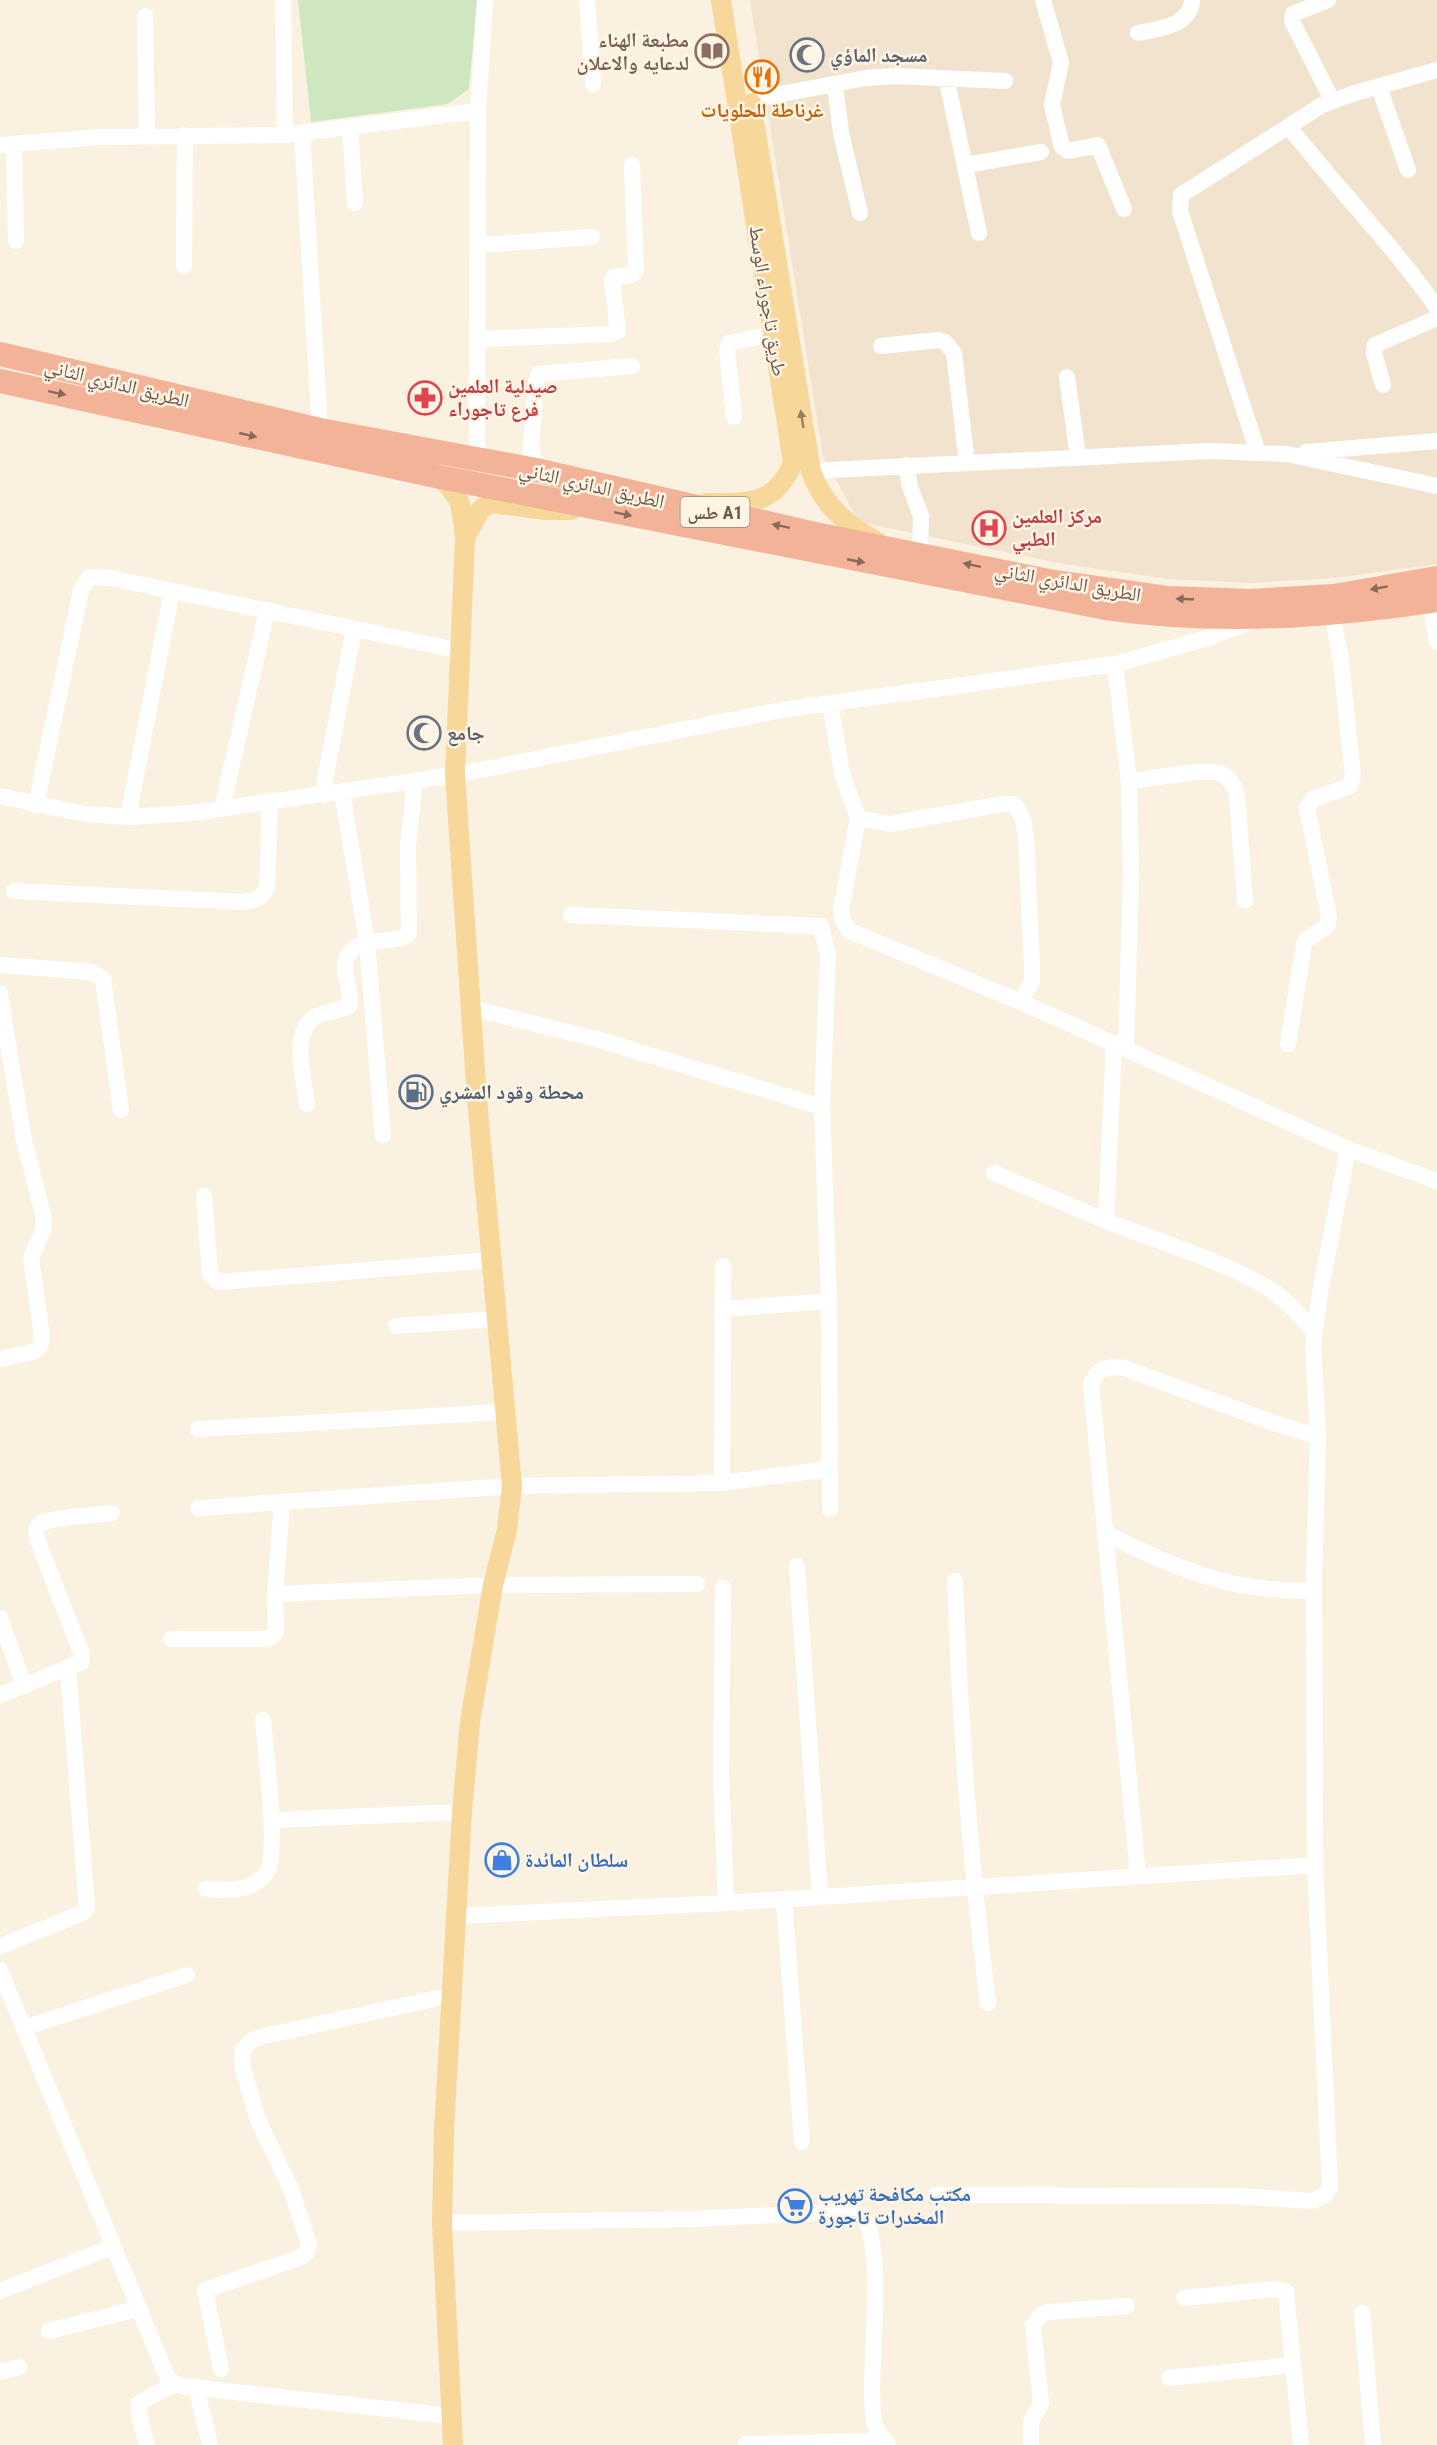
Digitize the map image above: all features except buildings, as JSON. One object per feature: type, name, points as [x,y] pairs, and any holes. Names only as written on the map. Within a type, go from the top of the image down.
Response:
[{"type":"highway","name":"الطريق الدائري الثاني","points":[[0,354],[320,430],[477,461],[536,470],[671,502],[1054,582],[1167,598],[1251,600],[1435,593]]},
{"type":"highway","points":[[10,383],[26,361]]},
{"type":"highway","name":"الطريق الدائري الثاني","points":[[10,383],[440,477],[1054,600],[1168,617],[1261,618],[1332,615],[1435,593]]},
{"type":"main road","name":"طريق تاجوراء الوسط","points":[[671,502],[739,503],[756,500],[776,492],[787,477],[793,463],[721,0]]},
{"type":"main road","name":"طريق تاجوراء الوسط","points":[[734,0],[811,471],[824,498],[849,526],[888,548]]},
{"type":"main road","points":[[440,477],[457,494],[461,502],[465,538],[455,775],[471,1008],[512,1486],[507,1530],[493,1585],[470,1722],[462,1812],[444,2130],[442,2223],[453,2445]]},
{"type":"main road","points":[[465,538],[481,509],[491,503],[558,511],[596,508]]},
{"type":"street","points":[[283,0],[285,135]]},
{"type":"street","points":[[477,461],[478,111],[485,0]]},
{"type":"street","points":[[587,0],[593,84]]},
{"type":"street","points":[[1043,0],[1061,63],[1052,105],[1062,147],[1068,151],[1098,145],[1124,208]]},
{"type":"street","points":[[1138,33],[1184,20],[1191,12],[1192,0]]},
{"type":"street","points":[[1328,0],[1293,14],[1292,21],[1332,100]]},
{"type":"street","points":[[145,16],[147,137]]},
{"type":"street","points":[[1258,453],[1179,201],[1181,195],[1332,100],[1437,71]]},
{"type":"street","points":[[750,100],[866,78],[896,76],[947,81],[1005,81]]},
{"type":"street","points":[[947,81],[980,233]]},
{"type":"street","points":[[835,85],[841,132],[860,213]]},
{"type":"street","points":[[1379,87],[1408,170]]},
{"type":"street","points":[[16,240],[7,145],[99,137],[285,135],[478,111]]},
{"type":"street","points":[[350,127],[355,203]]},
{"type":"street","points":[[1289,127],[1432,292],[1437,308]]},
{"type":"street","points":[[302,133],[320,430]]},
{"type":"street","points":[[184,266],[185,135]]},
{"type":"street","points":[[966,165],[1041,152]]},
{"type":"street","points":[[478,339],[611,334],[618,331],[612,280],[614,277],[631,275],[636,271],[632,165]]},
{"type":"street","points":[[478,245],[592,237]]},
{"type":"street","points":[[1383,385],[1374,353],[1375,345],[1437,318]]},
{"type":"street","points":[[734,417],[727,350],[729,343],[773,334]]},
{"type":"street","points":[[881,346],[938,340],[945,342],[954,353],[967,463]]},
{"type":"street","points":[[536,470],[531,447],[536,382],[539,374],[632,366]]},
{"type":"street","points":[[1067,377],[1078,458]]},
{"type":"street","points":[[811,471],[1209,451],[1287,454],[1437,441]]},
{"type":"street","points":[[1287,454],[1437,486]]},
{"type":"street","points":[[906,465],[910,487],[921,516],[920,554]]},
{"type":"street","points":[[36,805],[85,582],[96,575],[461,651]]},
{"type":"street","points":[[128,817],[172,591]]},
{"type":"street","points":[[1435,593],[1437,642]]},
{"type":"street","points":[[222,809],[267,610]]},
{"type":"street","points":[[1288,1044],[1304,944],[1306,940],[1327,926],[1329,916],[1307,808],[1312,799],[1350,786],[1353,776],[1340,654],[1332,615]]},
{"type":"street","points":[[0,796],[85,814],[128,817],[222,809],[322,795],[455,775],[781,710],[1115,664],[1208,638],[1261,618]]},
{"type":"street","points":[[322,795],[354,629]]},
{"type":"street","points":[[1106,1221],[1131,876],[1130,782],[1115,664]]},
{"type":"street","points":[[830,704],[843,777],[858,818],[841,910],[843,922],[850,931],[1021,1002],[1348,1149],[1437,1181]]},
{"type":"street","points":[[1130,782],[1154,777],[1219,773],[1232,782],[1237,795],[1245,902]]},
{"type":"street","points":[[307,1104],[301,1050],[304,1029],[318,1016],[349,1006],[345,965],[351,951],[367,942],[403,937],[409,933],[408,846],[415,780]]},
{"type":"street","points":[[342,792],[367,942],[382,1135]]},
{"type":"street","points":[[14,891],[243,902],[257,899],[264,894],[267,887],[270,802]]},
{"type":"street","points":[[858,818],[890,824],[1002,804],[1013,804],[1017,807],[1026,838],[1032,967],[1032,981],[1021,1002]]},
{"type":"street","points":[[571,915],[821,926],[828,955],[822,1107],[829,1301],[828,1469],[830,1509]]},
{"type":"street","points":[[0,965],[93,972],[103,979],[121,1110]]},
{"type":"street","points":[[0,993],[3,1027],[24,1140],[43,1214],[44,1228],[31,1258],[42,1336],[40,1347],[0,1359]]},
{"type":"street","points":[[471,1008],[596,1039],[822,1107]]},
{"type":"street","points":[[936,2195],[1235,2196],[1313,2201],[1325,2195],[1330,2187],[1328,2089],[1315,1865],[1314,1591],[1318,1437],[1314,1332],[1348,1149]]},
{"type":"street","points":[[994,1173],[1237,1273],[1271,1290],[1286,1301],[1314,1332]]},
{"type":"street","points":[[204,1196],[210,1274],[219,1282],[492,1260]]},
{"type":"street","points":[[722,1483],[723,1266]]},
{"type":"street","points":[[723,1309],[829,1301]]},
{"type":"street","points":[[396,1326],[498,1318]]},
{"type":"street","points":[[1138,1875],[1090,1402],[1091,1384],[1095,1373],[1101,1368],[1124,1368],[1318,1437]]},
{"type":"street","points":[[198,1429],[504,1412]]},
{"type":"street","points":[[198,1508],[512,1486],[722,1483],[828,1469]]},
{"type":"street","points":[[171,1639],[271,1637],[276,1632],[275,1594],[282,1502]]},
{"type":"street","points":[[0,1695],[82,1662],[81,1652],[36,1531],[38,1526],[48,1521],[112,1513]]},
{"type":"street","points":[[1105,1533],[1167,1562],[1215,1580],[1264,1591],[1314,1591]]},
{"type":"street","points":[[798,1566],[820,1896]]},
{"type":"street","points":[[955,1581],[961,1733],[973,1887],[988,2003]]},
{"type":"street","points":[[275,1594],[493,1585],[697,1584]]},
{"type":"street","points":[[723,1587],[721,1773],[726,1903]]},
{"type":"street","points":[[0,1618],[24,1686]]},
{"type":"street","points":[[0,1946],[83,1913],[87,1907],[68,1669]]},
{"type":"street","points":[[206,1889],[222,1890],[245,1887],[267,1873],[271,1858],[271,1820],[263,1720]]},
{"type":"street","points":[[271,1820],[462,1812]]},
{"type":"street","points":[[457,1916],[726,1903],[1315,1865]]},
{"type":"street","points":[[784,1899],[802,2142]]},
{"type":"street","points":[[0,1970],[162,2370],[174,2384]]},
{"type":"street","points":[[23,2028],[187,1975]]},
{"type":"street","points":[[221,2369],[205,2290],[299,2258],[306,2253],[309,2245],[291,2189],[258,2120],[243,2065],[243,2050],[252,2040],[264,2036],[452,1995]]},
{"type":"street","points":[[442,2223],[692,2219],[854,2212],[863,2217],[871,2234],[874,2279],[872,2437]]},
{"type":"street","points":[[0,2291],[112,2247]]},
{"type":"street","points":[[1184,2298],[1282,2289],[1289,2298],[1301,2445]]},
{"type":"street","points":[[1031,2445],[1031,2422],[1041,2403],[1034,2326],[1040,2316],[1048,2312],[1127,2306]]},
{"type":"street","points":[[49,2331],[137,2309]]},
{"type":"street","points":[[1362,2313],[1373,2445]]},
{"type":"street","points":[[1169,2379],[1293,2365]]},
{"type":"street","points":[[0,2372],[19,2367]]},
{"type":"street","points":[[147,2445],[139,2414],[139,2403],[174,2384],[451,2416]]},
{"type":"street","points":[[196,2387],[210,2445]]},
{"type":"street","points":[[746,2444],[872,2437],[888,2445]]},
{"type":"shaded area","points":[[750,0],[1437,0],[1437,564],[1334,578],[1251,583],[1169,579],[1058,563],[859,522],[823,456]]},
{"type":"green space","points":[[298,0],[477,0],[469,89],[448,104],[311,122]]},
{"type":"place","name":"مطبعة الهناء لدعايه والاعلان","points":[[712,51]]},
{"type":"place","name":"مسجد الماؤي","points":[[807,55]]},
{"type":"place","name":"غرناطة للحلويات","points":[[762,77]]},
{"type":"place","name":"صيدلية العلمين فرع تاجوراء","points":[[425,398]]},
{"type":"place","name":"مركز العلمين الطبي","points":[[989,528]]},
{"type":"place","name":"جامع","points":[[424,733]]},
{"type":"place","name":"محطة وقود المشري","points":[[416,1092]]},
{"type":"place","name":"سلطان المائدة","points":[[502,1860]]},
{"type":"place","name":"مكتب مكافحة تهريب المخدرات تاجورة","points":[[795,2206]]}]
